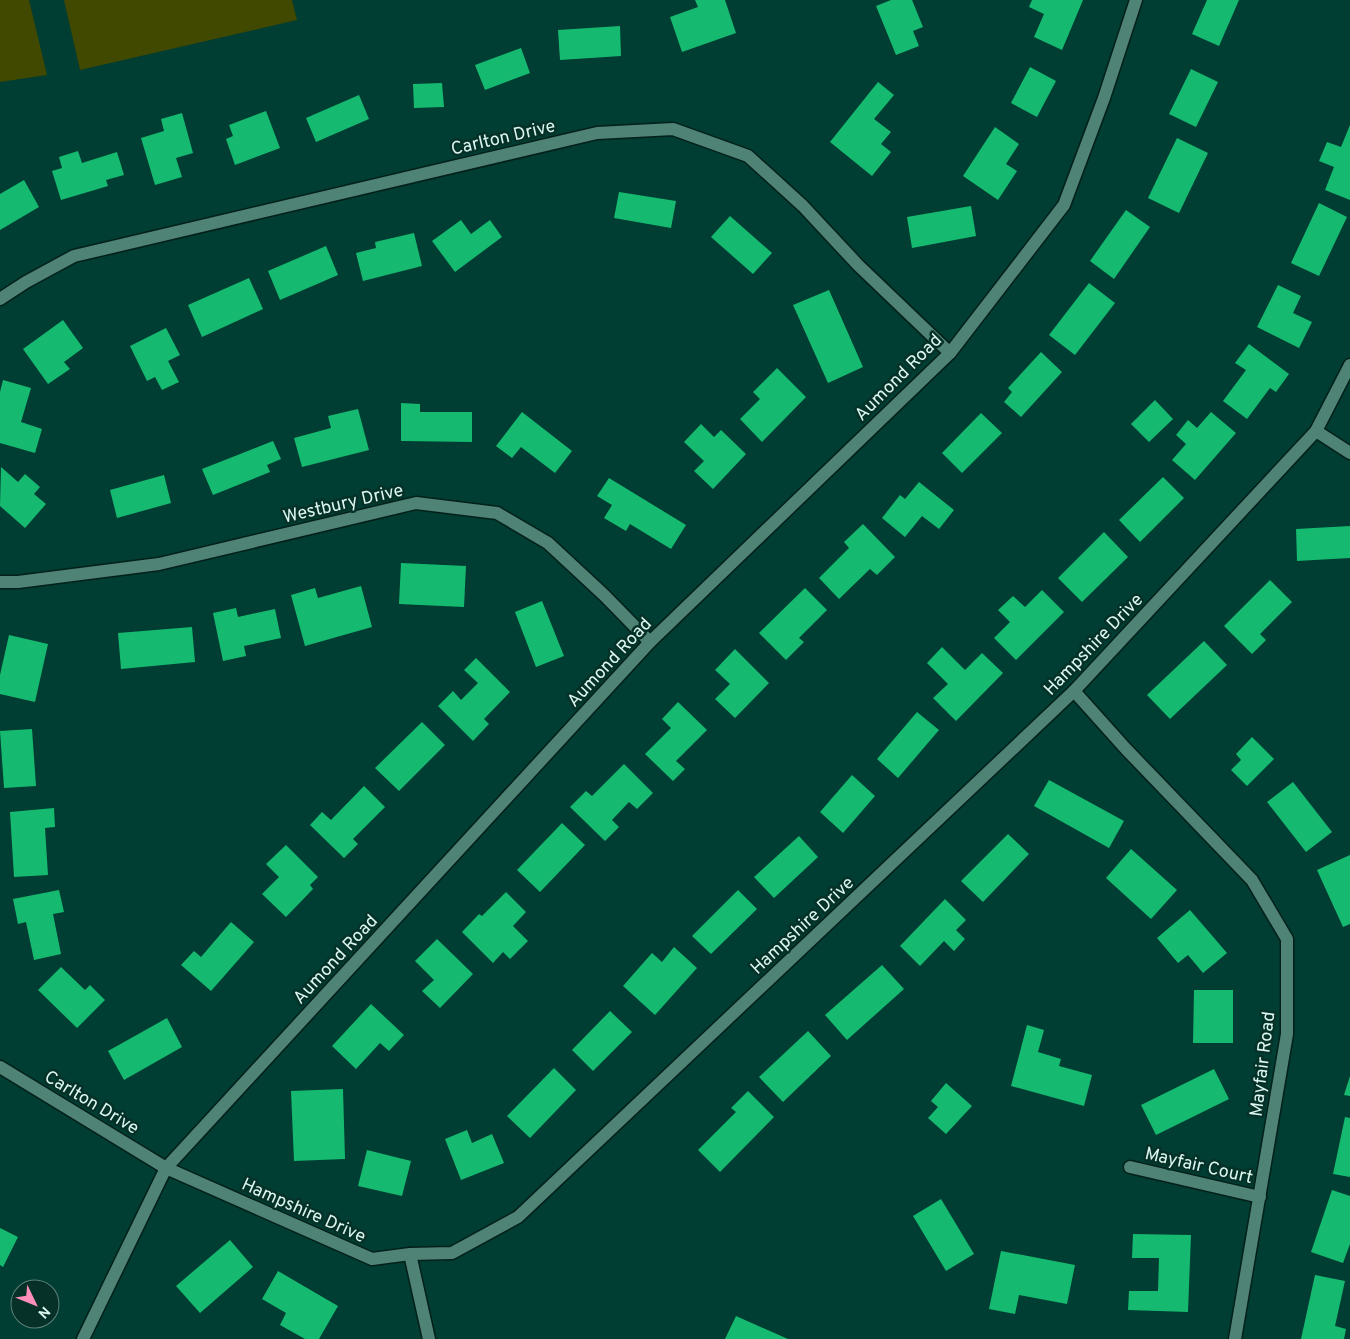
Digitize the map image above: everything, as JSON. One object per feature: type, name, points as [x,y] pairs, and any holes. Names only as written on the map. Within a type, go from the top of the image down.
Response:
[{"type":"street","name":"Aumond Road","points":[[83,1339],[166,1168],[650,642],[950,353],[1064,205],[1104,98],[1136,0]]},
{"type":"street","name":"Carlton Drive","points":[[0,299],[26,282],[74,256],[597,133],[674,129],[748,156],[802,206],[858,265],[950,353]]},
{"type":"street","name":"Hampshire Drive","points":[[166,1168],[372,1259],[410,1254],[452,1253],[518,1217],[1074,691],[1316,432],[1350,365]]},
{"type":"street","points":[[1316,432],[1350,453]]},
{"type":"street","name":"Westbury Drive","points":[[0,582],[18,582],[159,564],[416,503],[497,513],[548,543],[604,595],[650,642]]},
{"type":"street","name":"Mayfair Road","points":[[1074,691],[1126,749],[1252,880],[1287,939],[1287,1034],[1235,1339]]},
{"type":"street","name":"Carlton Drive","points":[[0,1067],[166,1168]]},
{"type":"street","name":"Mayfair Court","points":[[1130,1167],[1260,1197]]},
{"type":"street","points":[[410,1254],[430,1339]]},
{"type":"green space","points":[[0,0],[29,0],[47,75],[0,82]]},
{"type":"green space","points":[[64,0],[292,0],[297,20],[80,70]]},
{"type":"building","points":[[695,0],[725,0],[736,33],[682,52],[670,17],[698,7]]},
{"type":"building","points":[[891,0],[912,0],[923,27],[913,31],[919,46],[896,55],[876,6]]},
{"type":"building","points":[[1032,0],[1083,0],[1062,50],[1034,37],[1044,14],[1029,7]]},
{"type":"building","points":[[1207,0],[1239,0],[1219,46],[1192,34]]},
{"type":"building","points":[[620,26],[621,56],[560,60],[558,30]]},
{"type":"building","points":[[521,48],[530,73],[485,90],[475,65]]},
{"type":"building","points":[[1030,67],[1056,81],[1037,117],[1011,103]]},
{"type":"building","points":[[1191,69],[1218,82],[1196,127],[1169,114]]},
{"type":"building","points":[[878,82],[894,95],[874,119],[891,132],[881,144],[891,152],[872,176],[830,142]]},
{"type":"building","points":[[442,83],[444,107],[414,108],[413,84]]},
{"type":"building","points":[[359,95],[369,119],[316,142],[306,118]]},
{"type":"building","points":[[266,111],[280,148],[235,165],[226,139],[233,136],[229,125]]},
{"type":"building","points":[[182,113],[193,153],[176,158],[182,177],[155,185],[141,138],[164,131],[161,119]]},
{"type":"building","points":[[1350,125],[1350,200],[1325,190],[1334,167],[1319,161],[1327,142],[1341,147]]},
{"type":"building","points":[[995,127],[1019,144],[1006,164],[1017,171],[998,200],[963,176]]},
{"type":"building","points":[[1177,138],[1208,153],[1179,213],[1148,198]]},
{"type":"building","points":[[78,151],[82,163],[117,152],[124,175],[106,180],[108,186],[61,200],[52,171],[62,168],[59,157]]},
{"type":"building","points":[[24,180],[39,207],[0,230],[0,194]]},
{"type":"building","points":[[619,192],[676,201],[671,228],[614,218]]},
{"type":"building","points":[[1319,203],[1347,217],[1319,276],[1291,263]]},
{"type":"building","points":[[971,206],[976,236],[912,248],[907,217]]},
{"type":"building","points":[[1126,210],[1150,227],[1114,279],[1090,261]]},
{"type":"building","points":[[730,216],[772,253],[753,274],[711,237]]},
{"type":"building","points":[[461,220],[471,234],[490,220],[502,237],[455,272],[432,241]]},
{"type":"building","points":[[414,233],[422,266],[363,281],[356,253],[376,248],[375,242]]},
{"type":"building","points":[[326,246],[338,275],[280,300],[268,271]]},
{"type":"building","points":[[249,278],[263,309],[202,337],[188,305]]},
{"type":"building","points":[[1089,283],[1115,303],[1075,355],[1049,335]]},
{"type":"building","points":[[1278,285],[1301,296],[1293,313],[1312,322],[1299,348],[1257,327]]},
{"type":"building","points":[[829,290],[863,367],[828,383],[793,305]]},
{"type":"building","points":[[63,320],[83,348],[64,362],[70,369],[48,384],[23,349]]},
{"type":"building","points":[[166,328],[180,355],[168,361],[179,382],[162,390],[155,377],[147,381],[130,346]]},
{"type":"building","points":[[1249,344],[1289,374],[1276,392],[1270,388],[1247,419],[1223,401],[1246,370],[1235,363]]},
{"type":"building","points":[[1041,352],[1062,372],[1021,417],[1004,402],[1012,392],[1008,388]]},
{"type":"building","points":[[777,368],[806,397],[762,442],[740,419],[760,399],[753,392]]},
{"type":"building","points":[[3,380],[31,388],[21,422],[42,429],[35,453],[0,443],[0,392]]},
{"type":"building","points":[[1155,400],[1173,419],[1149,442],[1131,424]]},
{"type":"building","points":[[401,403],[420,404],[420,412],[472,412],[472,442],[401,441]]},
{"type":"building","points":[[358,409],[369,450],[302,467],[294,438],[331,428],[328,416]]},
{"type":"building","points":[[522,412],[572,451],[555,473],[521,447],[512,458],[496,446]]},
{"type":"building","points":[[1211,412],[1236,433],[1195,480],[1172,460],[1186,444],[1176,435],[1188,420],[1197,428]]},
{"type":"building","points":[[981,413],[1002,433],[962,473],[942,453]]},
{"type":"building","points":[[701,424],[714,437],[721,430],[746,454],[713,489],[694,471],[704,461],[684,442]]},
{"type":"building","points":[[273,441],[281,459],[267,465],[270,472],[213,495],[202,469]]},
{"type":"building","points":[[1,467],[18,482],[25,474],[40,487],[34,494],[46,504],[25,528],[0,506]]},
{"type":"building","points":[[164,475],[171,503],[117,518],[110,490]]},
{"type":"building","points":[[1163,477],[1184,498],[1140,542],[1119,520]]},
{"type":"building","points":[[609,478],[686,525],[671,549],[630,524],[626,531],[604,518],[612,505],[597,496]]},
{"type":"building","points":[[919,482],[954,510],[939,529],[922,516],[905,537],[882,518],[900,495],[905,499]]},
{"type":"building","points":[[863,524],[895,557],[877,575],[870,569],[839,599],[819,578],[849,548],[844,542]]},
{"type":"building","points":[[1350,526],[1350,558],[1297,561],[1296,529]]},
{"type":"building","points":[[1104,532],[1128,557],[1082,602],[1058,578]]},
{"type":"building","points":[[401,563],[466,566],[464,607],[399,604]]},
{"type":"building","points":[[1270,580],[1292,602],[1260,634],[1266,640],[1252,654],[1224,626]]},
{"type":"building","points":[[361,586],[372,627],[305,646],[291,595],[315,588],[318,598]]},
{"type":"building","points":[[805,588],[827,610],[799,638],[804,642],[786,660],[759,633]]},
{"type":"building","points":[[1042,590],[1064,612],[1016,660],[994,638],[1010,622],[998,610],[1013,596],[1025,607]]},
{"type":"building","points":[[542,601],[564,656],[536,667],[515,612]]},
{"type":"building","points":[[236,608],[238,617],[275,609],[281,638],[244,646],[246,656],[223,661],[213,613]]},
{"type":"building","points":[[192,627],[195,662],[121,669],[118,633]]},
{"type":"building","points":[[9,635],[48,644],[35,702],[0,694],[0,675]]},
{"type":"building","points":[[1204,641],[1227,665],[1170,719],[1147,695]]},
{"type":"building","points":[[942,647],[965,670],[982,653],[1003,673],[956,721],[933,698],[948,684],[927,663]]},
{"type":"building","points":[[735,649],[769,683],[735,718],[715,699],[730,684],[715,670]]},
{"type":"building","points":[[476,658],[510,692],[484,719],[489,724],[473,741],[438,706],[453,691],[461,700],[478,683],[464,670]]},
{"type":"building","points":[[678,702],[707,730],[676,761],[685,769],[673,781],[645,754],[671,728],[662,719]]},
{"type":"building","points":[[917,712],[939,730],[898,778],[877,759]]},
{"type":"building","points":[[422,722],[445,745],[399,791],[375,768]]},
{"type":"building","points":[[32,729],[36,786],[4,788],[0,731]]},
{"type":"building","points":[[1252,737],[1274,759],[1247,786],[1231,770],[1241,760],[1236,754]]},
{"type":"building","points":[[624,764],[653,793],[637,809],[629,802],[612,820],[619,827],[605,841],[570,807],[586,791],[592,796]]},
{"type":"building","points":[[852,775],[875,796],[843,833],[820,812]]},
{"type":"building","points":[[1049,780],[1124,821],[1109,848],[1034,806]]},
{"type":"building","points":[[1293,782],[1332,832],[1306,852],[1267,802]]},
{"type":"building","points":[[364,786],[385,807],[353,839],[358,844],[344,858],[310,825],[322,812],[331,820]]},
{"type":"building","points":[[54,808],[55,827],[45,828],[48,875],[14,877],[10,812]]},
{"type":"building","points":[[562,823],[585,845],[540,892],[517,870]]},
{"type":"building","points":[[1008,834],[1029,854],[983,902],[961,881]]},
{"type":"building","points":[[799,836],[818,857],[774,898],[754,877]]},
{"type":"building","points":[[286,845],[318,877],[310,885],[313,889],[286,917],[262,894],[279,877],[266,864]]},
{"type":"building","points":[[1131,849],[1177,890],[1151,919],[1106,878]]},
{"type":"building","points":[[1350,855],[1350,924],[1343,927],[1317,870]]},
{"type":"building","points":[[59,890],[64,912],[53,914],[61,954],[34,960],[26,922],[18,924],[13,899]]},
{"type":"building","points":[[738,890],[757,909],[711,954],[692,936]]},
{"type":"building","points":[[506,892],[526,912],[513,926],[528,941],[510,959],[503,952],[493,963],[462,932],[479,914],[482,916]]},
{"type":"building","points":[[945,899],[966,920],[956,930],[965,939],[954,951],[944,941],[920,966],[900,946]]},
{"type":"building","points":[[1190,910],[1227,953],[1203,973],[1188,955],[1178,963],[1157,938]]},
{"type":"building","points":[[231,922],[254,942],[211,991],[181,965],[194,951],[201,957]]},
{"type":"building","points":[[437,939],[473,974],[440,1008],[422,991],[434,980],[415,961]]},
{"type":"building","points":[[674,947],[697,968],[655,1015],[623,986],[652,953],[662,962]]},
{"type":"building","points":[[882,965],[904,989],[847,1040],[825,1015]]},
{"type":"building","points":[[61,967],[85,990],[90,985],[105,1000],[77,1028],[38,990]]},
{"type":"building","points":[[1194,990],[1233,990],[1233,1043],[1193,1043]]},
{"type":"building","points":[[371,1004],[404,1035],[389,1051],[380,1043],[356,1069],[332,1046]]},
{"type":"building","points":[[610,1011],[632,1032],[593,1071],[572,1050]]},
{"type":"building","points":[[167,1018],[182,1047],[124,1080],[108,1051]]},
{"type":"building","points":[[1027,1025],[1044,1030],[1038,1052],[1061,1059],[1059,1066],[1092,1075],[1084,1106],[1011,1086]]},
{"type":"building","points":[[808,1031],[831,1056],[783,1102],[759,1077]]},
{"type":"building","points":[[554,1068],[576,1090],[530,1138],[507,1116]]},
{"type":"building","points":[[1214,1069],[1229,1099],[1156,1135],[1141,1105]]},
{"type":"building","points":[[1350,1076],[1350,1096],[1344,1095]]},
{"type":"building","points":[[946,1083],[972,1106],[946,1134],[928,1118],[938,1107],[931,1101]]},
{"type":"building","points":[[343,1089],[345,1159],[294,1161],[291,1091]]},
{"type":"building","points":[[748,1091],[774,1117],[720,1172],[698,1150],[736,1112],[731,1108]]},
{"type":"building","points":[[1345,1117],[1350,1118],[1350,1177],[1333,1174]]},
{"type":"building","points":[[467,1130],[472,1143],[492,1134],[504,1163],[461,1180],[445,1139]]},
{"type":"building","points":[[367,1150],[411,1161],[402,1196],[358,1186]]},
{"type":"building","points":[[1332,1190],[1350,1196],[1350,1244],[1343,1263],[1311,1252]]},
{"type":"building","points":[[941,1199],[974,1254],[946,1271],[913,1216]]},
{"type":"building","points":[[0,1228],[18,1237],[3,1267],[0,1265]]},
{"type":"building","points":[[1133,1234],[1191,1235],[1188,1312],[1128,1310],[1129,1291],[1158,1291],[1159,1258],[1132,1258]]},
{"type":"building","points":[[230,1240],[253,1267],[200,1313],[176,1286]]},
{"type":"building","points":[[1001,1251],[1075,1265],[1067,1304],[1019,1295],[1015,1314],[989,1309]]},
{"type":"building","points":[[278,1271],[338,1306],[319,1339],[305,1339],[280,1325],[286,1313],[262,1299]]},
{"type":"building","points":[[1315,1275],[1345,1281],[1335,1326],[1346,1329],[1344,1339],[1301,1339]]},
{"type":"building","points":[[736,1316],[788,1339],[725,1339]]}]
